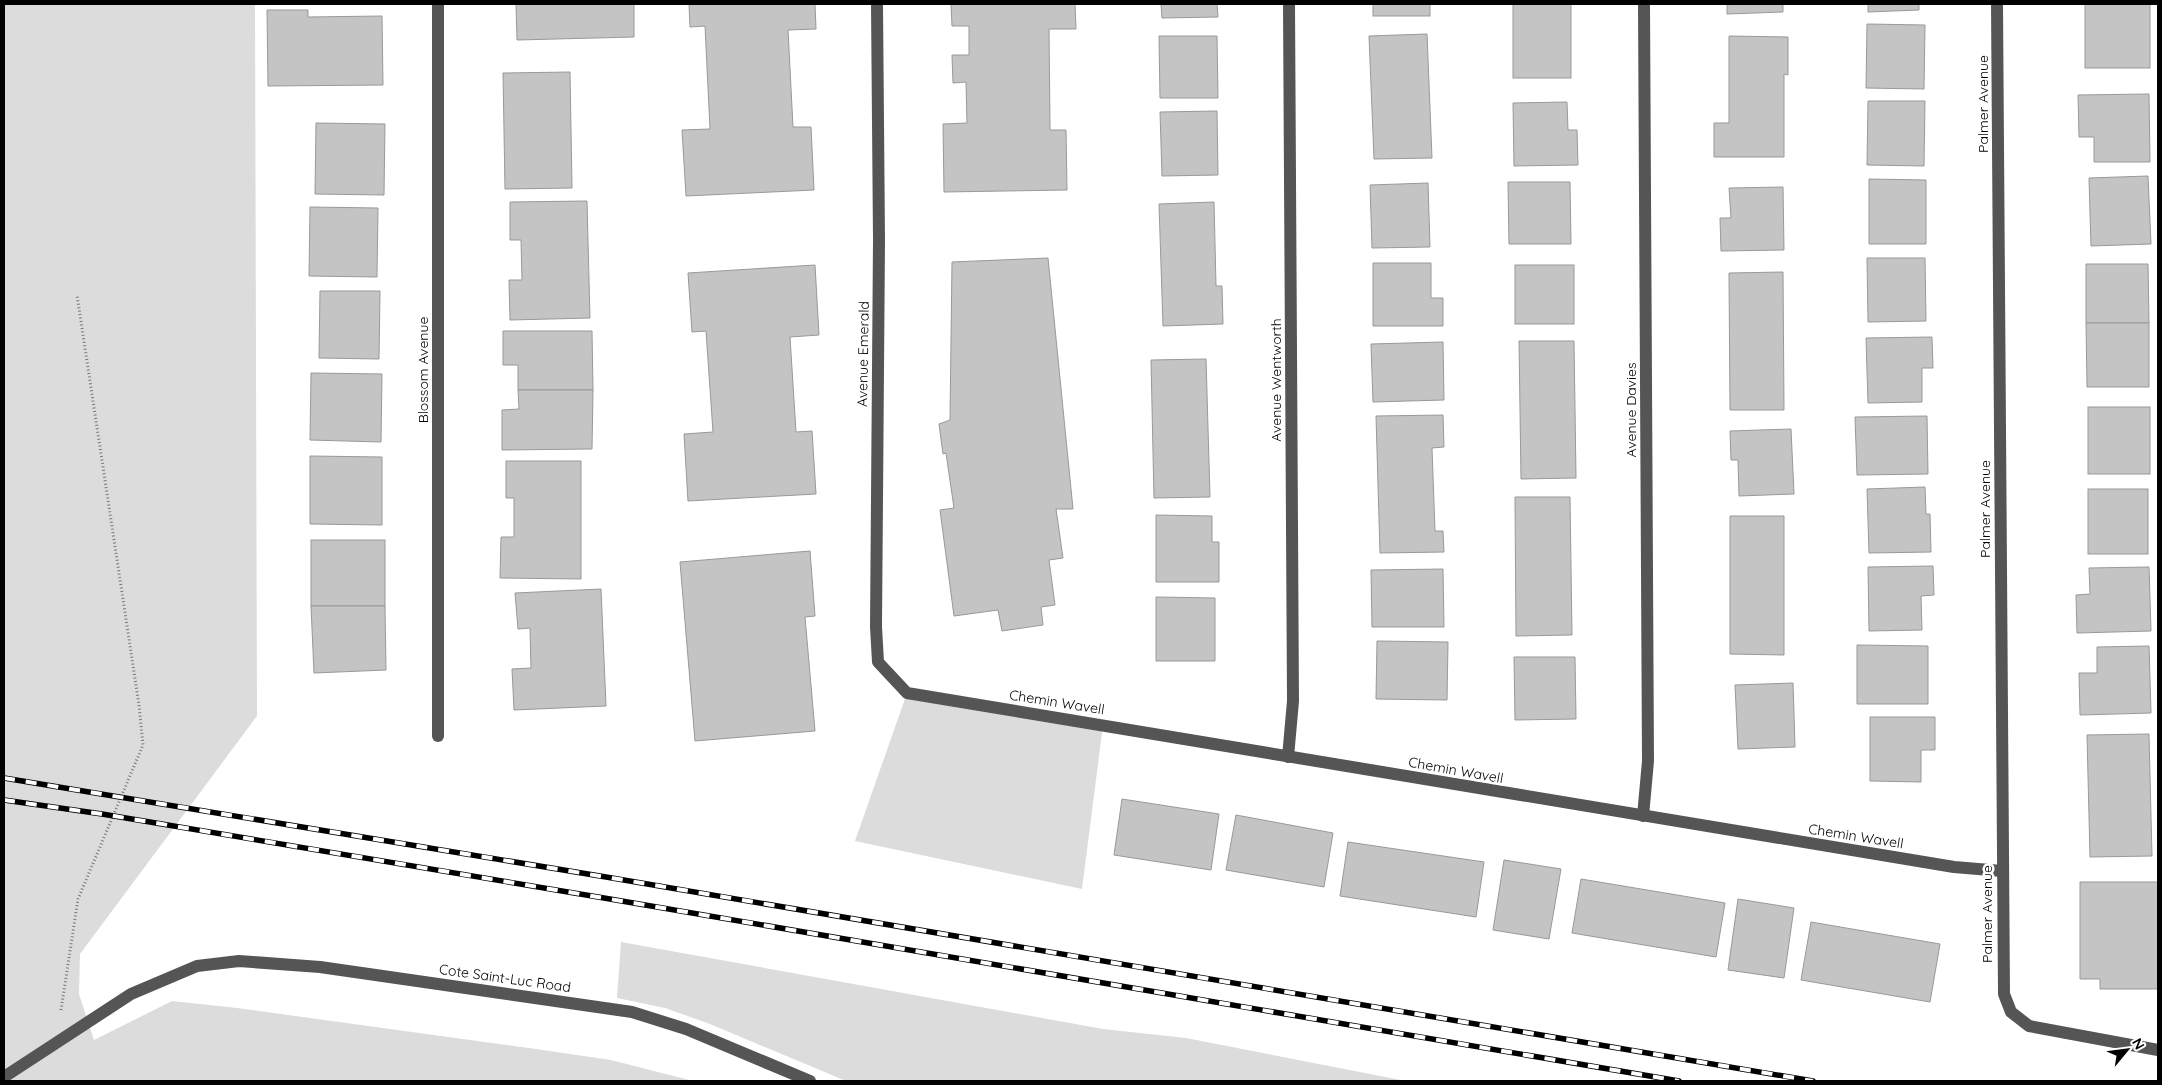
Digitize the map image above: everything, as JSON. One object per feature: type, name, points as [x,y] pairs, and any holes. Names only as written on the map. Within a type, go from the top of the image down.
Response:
[{"type":"street","name":"Blossom Avenue","points":[[438,4],[438,736]]},
{"type":"street","name":"Avenue Emerald","points":[[877,4],[879,240],[876,627],[878,662],[907,692]]},
{"type":"street","name":"Avenue Wentworth","points":[[1288,757],[1293,701],[1289,4]]},
{"type":"street","name":"Avenue Davies","points":[[1643,816],[1648,761],[1644,4]]},
{"type":"street","name":"Palmer Avenue","points":[[1997,4],[2002,871],[2003,985],[2005,1001],[2011,1012],[2021,1022],[2038,1029],[2158,1050]]},
{"type":"street","name":"Chemin Wavell","points":[[907,692],[1954,867],[2002,871]]},
{"type":"street","name":"Cote Saint-Luc Road","points":[[4,1078],[131,994],[197,966],[238,961],[320,967],[622,1010],[686,1030],[810,1081]]},
{"type":"path","points":[[56,1043],[78,899],[143,744],[140,704],[77,295]]},
{"type":"shaded area","points":[[4,4],[255,4],[257,716],[80,954],[79,994],[94,1040],[172,1001],[237,1008],[611,1060],[693,1081],[4,1081]]},
{"type":"shaded area","points":[[907,693],[1103,725],[1082,889],[855,841]]},
{"type":"shaded area","points":[[621,942],[1103,1029],[1186,1038],[1406,1081],[846,1081],[710,1024],[665,1008],[617,998]]},
{"type":"building","points":[[516,4],[634,4],[634,37],[517,40]]},
{"type":"building","points":[[689,4],[815,4],[816,29],[788,30],[793,127],[811,127],[814,190],[686,196],[682,130],[710,129],[705,26],[690,27]]},
{"type":"building","points":[[951,4],[1075,4],[1076,29],[1049,29],[1050,130],[1066,130],[1067,190],[944,192],[943,124],[967,123],[966,82],[953,83],[952,55],[969,55],[969,26],[952,26]]},
{"type":"building","points":[[1161,4],[1217,4],[1218,17],[1162,18]]},
{"type":"building","points":[[1373,4],[1430,4],[1430,16],[1373,16]]},
{"type":"building","points":[[1513,4],[1571,4],[1571,78],[1513,78]]},
{"type":"building","points":[[1727,4],[1783,4],[1783,12],[1727,14]]},
{"type":"building","points":[[1868,4],[1919,4],[1919,10],[1868,12]]},
{"type":"building","points":[[2085,4],[2150,4],[2150,68],[2085,68]]},
{"type":"building","points":[[267,10],[308,10],[308,17],[382,16],[383,85],[268,86]]},
{"type":"building","points":[[1867,24],[1925,25],[1924,89],[1866,88]]},
{"type":"building","points":[[1427,34],[1432,158],[1374,159],[1369,36]]},
{"type":"building","points":[[1159,36],[1217,36],[1218,98],[1160,98]]},
{"type":"building","points":[[1729,36],[1788,37],[1788,75],[1784,74],[1784,157],[1714,157],[1714,123],[1729,123]]},
{"type":"building","points":[[570,72],[572,188],[505,189],[503,73]]},
{"type":"building","points":[[2149,94],[2150,162],[2094,162],[2094,137],[2079,137],[2078,95]]},
{"type":"building","points":[[1868,101],[1925,101],[1924,166],[1867,165]]},
{"type":"building","points":[[1567,102],[1568,130],[1577,130],[1578,165],[1514,166],[1513,103]]},
{"type":"building","points":[[1217,111],[1218,175],[1162,176],[1160,112]]},
{"type":"building","points":[[316,123],[385,124],[384,195],[315,194]]},
{"type":"building","points":[[2148,176],[2151,244],[2091,246],[2089,178]]},
{"type":"building","points":[[1869,179],[1926,180],[1926,244],[1869,244]]},
{"type":"building","points":[[1508,182],[1570,182],[1571,244],[1509,244]]},
{"type":"building","points":[[1428,183],[1430,247],[1372,248],[1370,185]]},
{"type":"building","points":[[1783,187],[1784,250],[1721,251],[1720,218],[1731,218],[1729,188]]},
{"type":"building","points":[[587,201],[590,318],[510,320],[509,280],[522,280],[521,240],[510,240],[510,202]]},
{"type":"building","points":[[1214,202],[1216,286],[1222,286],[1223,324],[1163,326],[1159,204]]},
{"type":"building","points":[[310,207],[378,208],[377,277],[309,276]]},
{"type":"building","points":[[1048,258],[1073,509],[1056,509],[1063,558],[1049,560],[1055,605],[1041,607],[1043,625],[1002,631],[998,610],[954,616],[940,510],[954,508],[946,453],[943,454],[939,424],[950,420],[952,262]]},
{"type":"building","points":[[1867,258],[1925,258],[1926,321],[1868,322]]},
{"type":"building","points":[[1373,263],[1431,263],[1431,298],[1443,298],[1443,326],[1373,326]]},
{"type":"building","points":[[2086,264],[2148,264],[2149,323],[2086,323]]},
{"type":"building","points":[[815,265],[819,335],[790,337],[796,432],[812,431],[816,494],[688,501],[684,434],[713,432],[706,331],[692,332],[688,273]]},
{"type":"building","points":[[1515,265],[1574,265],[1574,324],[1515,324]]},
{"type":"building","points":[[1783,272],[1784,410],[1730,410],[1729,273]]},
{"type":"building","points":[[320,291],[380,291],[379,359],[319,358]]},
{"type":"building","points":[[2086,323],[2149,323],[2149,387],[2087,387]]},
{"type":"building","points":[[503,331],[592,331],[593,390],[518,390],[518,365],[503,365]]},
{"type":"building","points":[[1932,337],[1933,368],[1922,368],[1922,402],[1868,403],[1866,338]]},
{"type":"building","points":[[1519,341],[1574,341],[1576,478],[1521,479]]},
{"type":"building","points":[[1443,342],[1444,400],[1373,402],[1371,344]]},
{"type":"building","points":[[1206,359],[1210,497],[1154,498],[1151,360]]},
{"type":"building","points":[[311,373],[382,374],[381,442],[310,440]]},
{"type":"building","points":[[518,390],[593,390],[592,449],[502,450],[502,410],[519,409]]},
{"type":"building","points":[[2088,407],[2150,407],[2150,474],[2088,474]]},
{"type":"building","points":[[1443,415],[1444,447],[1432,448],[1435,531],[1443,531],[1444,552],[1380,553],[1376,416]]},
{"type":"building","points":[[1927,416],[1928,474],[1857,475],[1855,417]]},
{"type":"building","points":[[1791,429],[1794,494],[1739,496],[1738,460],[1731,460],[1730,431]]},
{"type":"building","points":[[310,456],[382,457],[382,525],[310,524]]},
{"type":"building","points":[[506,461],[581,461],[581,579],[500,578],[501,537],[514,537],[514,498],[506,498]]},
{"type":"building","points":[[1925,487],[1926,514],[1930,514],[1931,552],[1869,553],[1867,489]]},
{"type":"building","points":[[2088,489],[2148,489],[2148,554],[2088,554]]},
{"type":"building","points":[[1515,497],[1570,497],[1572,635],[1516,636]]},
{"type":"building","points":[[1156,515],[1212,516],[1212,542],[1219,542],[1219,582],[1156,582]]},
{"type":"building","points":[[1730,516],[1784,516],[1784,655],[1730,654]]},
{"type":"building","points":[[311,540],[385,540],[385,606],[311,606]]},
{"type":"building","points":[[810,551],[815,616],[805,617],[815,731],[695,741],[680,562]]},
{"type":"building","points":[[1933,566],[1934,595],[1921,596],[1922,630],[1869,631],[1868,567]]},
{"type":"building","points":[[2149,567],[2151,631],[2077,633],[2076,595],[2090,594],[2089,568]]},
{"type":"building","points":[[1443,569],[1444,627],[1372,627],[1371,570]]},
{"type":"building","points":[[601,589],[606,706],[514,710],[512,669],[531,668],[530,628],[518,629],[515,593]]},
{"type":"building","points":[[1156,597],[1215,598],[1215,661],[1156,661]]},
{"type":"building","points":[[311,606],[385,606],[386,670],[314,673]]},
{"type":"building","points":[[1377,641],[1448,642],[1447,700],[1376,699]]},
{"type":"building","points":[[1857,645],[1928,646],[1928,704],[1857,704]]},
{"type":"building","points":[[2149,646],[2151,713],[2080,715],[2079,673],[2097,673],[2097,647]]},
{"type":"building","points":[[1514,657],[1575,657],[1576,719],[1515,720]]},
{"type":"building","points":[[1793,683],[1795,747],[1738,749],[1735,685]]},
{"type":"building","points":[[1870,717],[1935,717],[1935,750],[1921,750],[1921,782],[1870,781]]},
{"type":"building","points":[[2149,734],[2152,856],[2090,857],[2087,735]]},
{"type":"building","points":[[1122,799],[1219,814],[1211,870],[1114,855]]},
{"type":"building","points":[[1236,815],[1333,833],[1324,887],[1226,870]]},
{"type":"building","points":[[1348,842],[1484,862],[1476,917],[1340,896]]},
{"type":"building","points":[[1504,860],[1561,869],[1549,939],[1493,930]]},
{"type":"building","points":[[1581,879],[1725,903],[1716,957],[1572,933]]},
{"type":"building","points":[[2080,882],[2158,882],[2158,989],[2100,989],[2100,979],[2080,979]]},
{"type":"building","points":[[1738,899],[1794,908],[1784,978],[1728,970]]},
{"type":"building","points":[[1811,922],[1940,944],[1930,1002],[1801,980]]},
{"type":"railway","points":[[4,778],[606,877],[1813,1081]]},
{"type":"railway","points":[[4,800],[102,814],[604,898],[1679,1081]]}]
